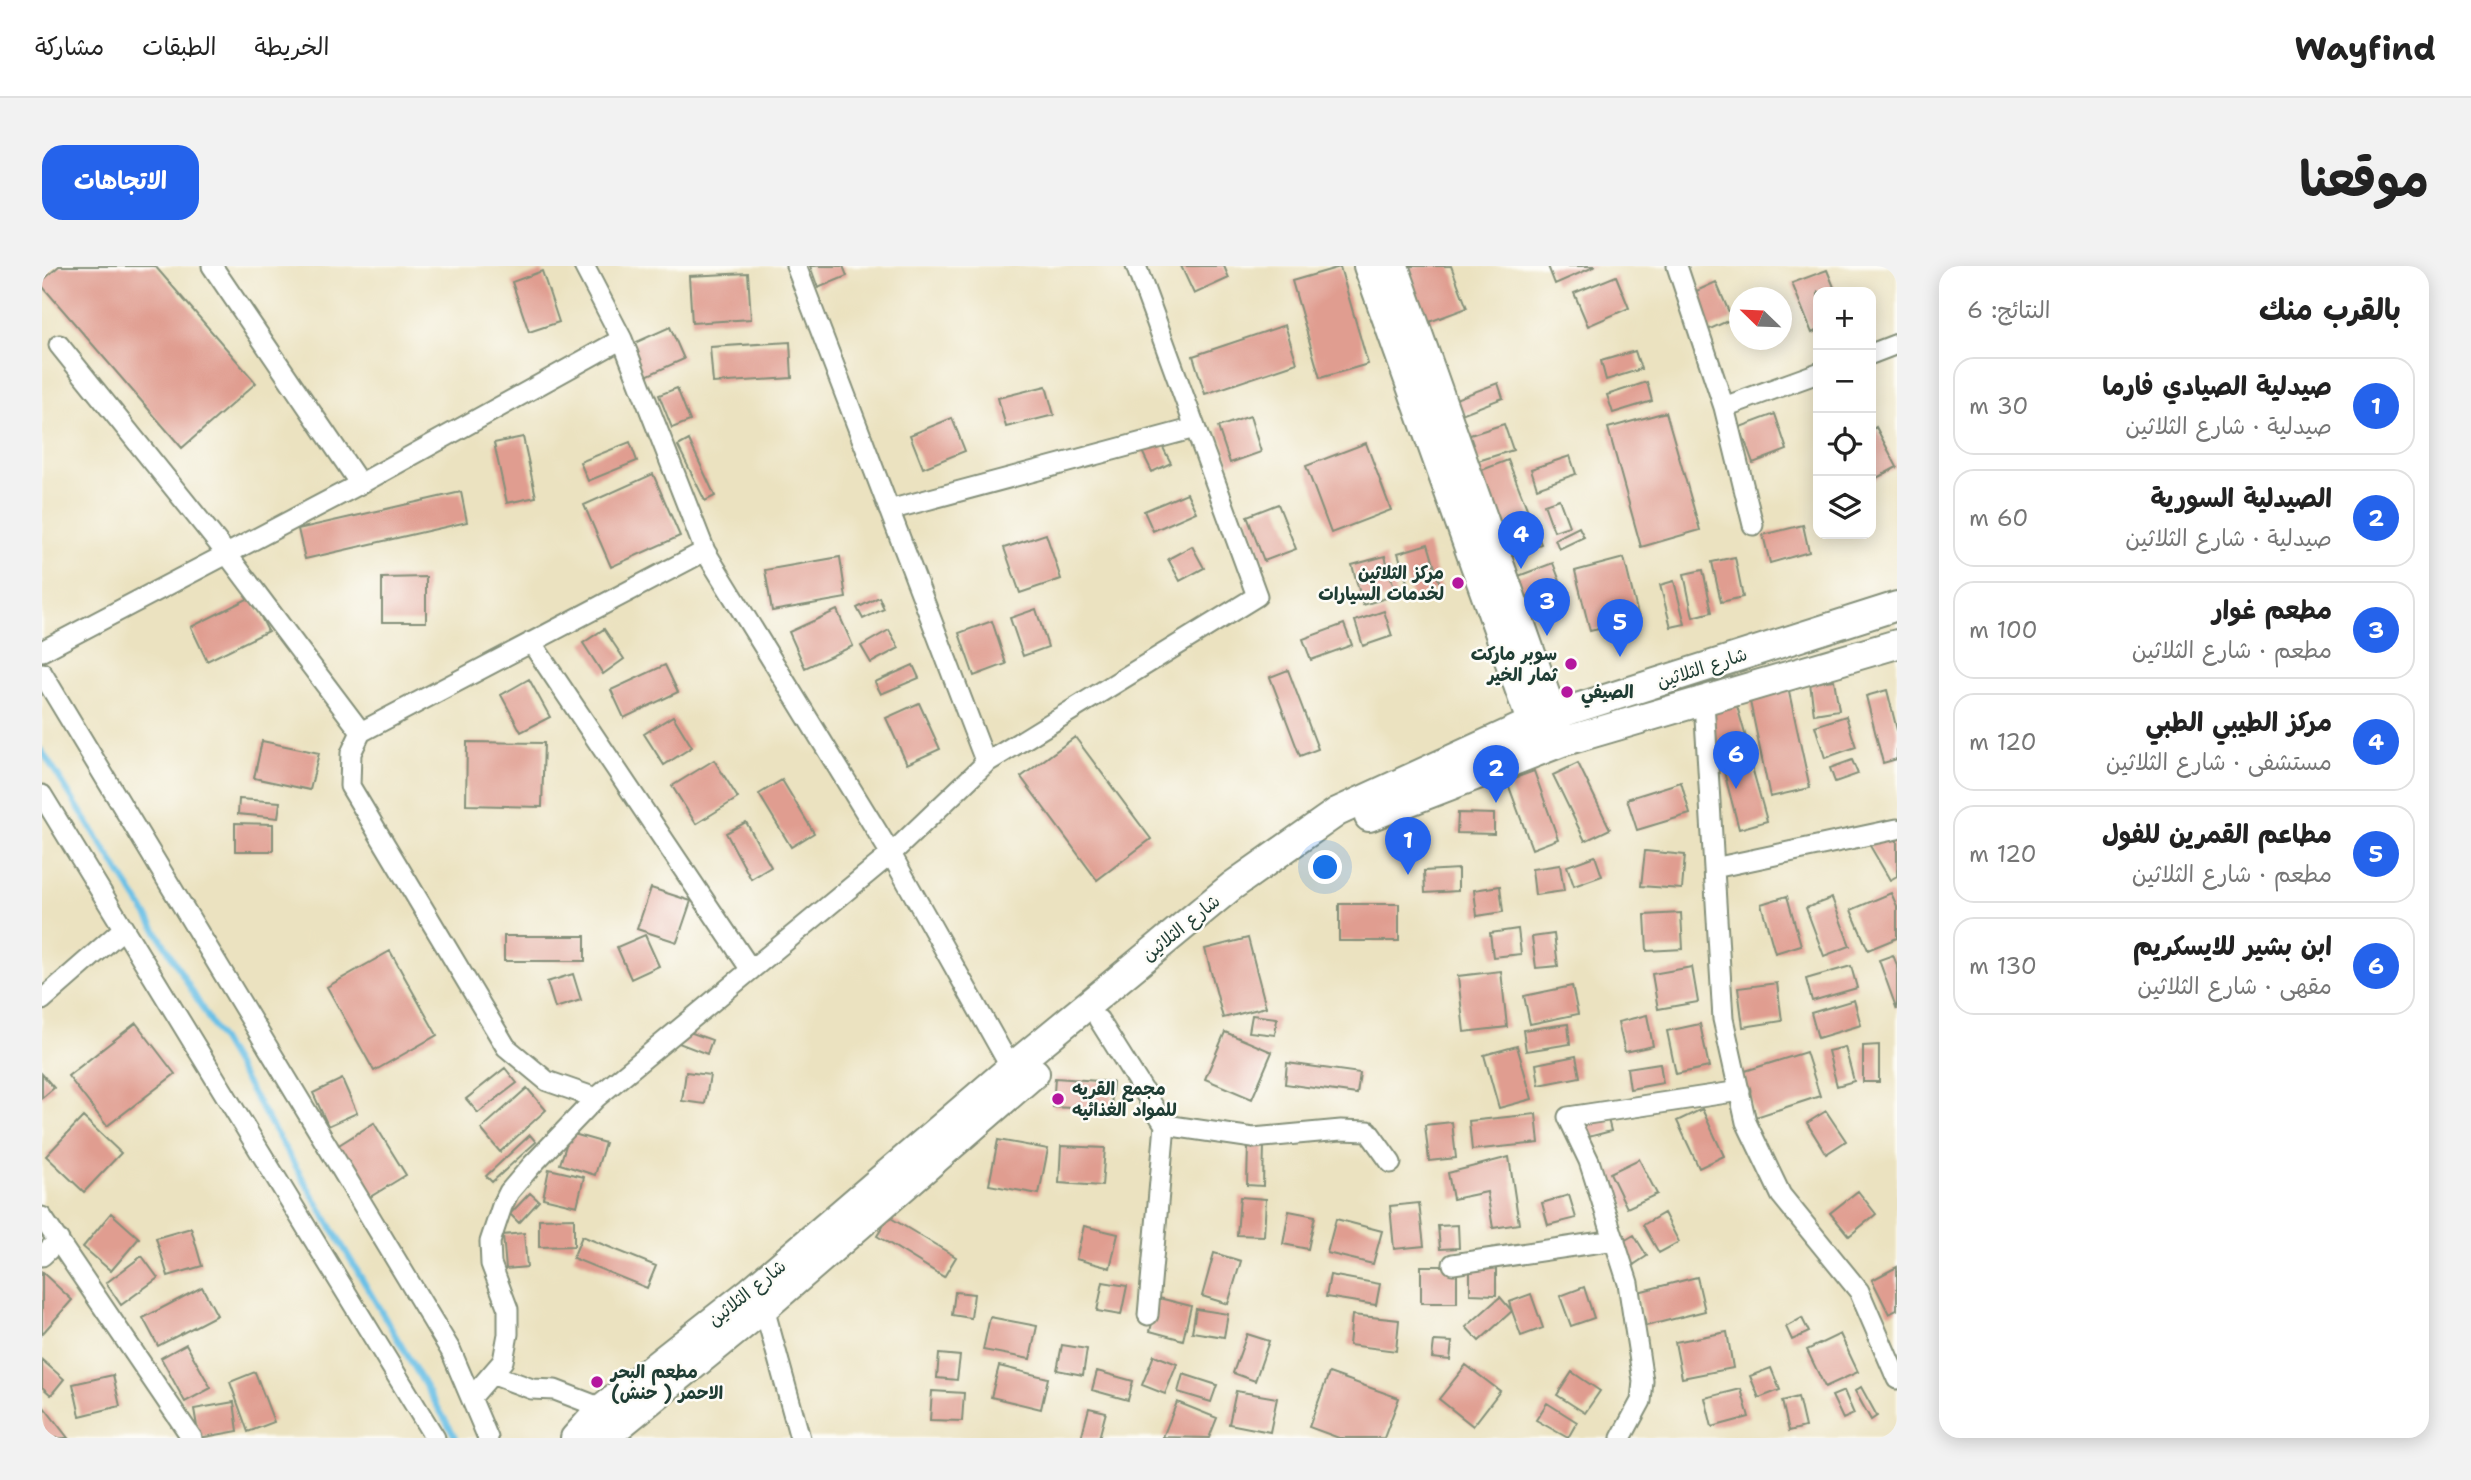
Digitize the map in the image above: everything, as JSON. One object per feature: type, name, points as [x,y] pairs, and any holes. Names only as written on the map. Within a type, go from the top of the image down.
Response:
[{"type":"main road","points":[[1368,266],[1544,718]]},
{"type":"main road","points":[[1394,266],[1551,746]]},
{"type":"main road","name":"شارع الثلاثين","points":[[604,1438],[764,1307],[1018,1075],[1232,886],[1337,812],[1544,718],[1897,606]]},
{"type":"main road","name":"شارع الثلاثين","points":[[575,1438],[602,1408],[1018,1075],[1099,1020],[1248,896],[1349,825],[1551,746],[1897,644]]},
{"type":"street","points":[[212,266],[359,484]]},
{"type":"street","points":[[584,266],[622,339],[705,551],[891,854],[1018,1075]]},
{"type":"street","points":[[796,266],[986,763]]},
{"type":"street","points":[[471,1398],[494,1375],[503,1361],[510,1324],[491,1264],[490,1242],[496,1221],[509,1192],[596,1098],[891,854],[986,763],[1257,596],[1136,266]]},
{"type":"street","points":[[1677,266],[1724,407],[1753,526]]},
{"type":"street","points":[[42,651],[359,484],[622,339]]},
{"type":"street","points":[[1876,352],[1897,344]]},
{"type":"street","points":[[59,345],[227,554],[361,732]]},
{"type":"street","points":[[1724,407],[1813,375]]},
{"type":"street","points":[[889,510],[1195,428]]},
{"type":"street","points":[[596,1098],[547,1081],[506,1047],[349,786],[351,753],[361,732],[705,551]]},
{"type":"street","points":[[531,642],[751,970]]},
{"type":"street","points":[[42,673],[451,1351],[488,1438]]},
{"type":"street","points":[[1704,702],[1723,1019],[1746,1122],[1781,1195],[1859,1291],[1897,1379]]},
{"type":"street","points":[[42,795],[122,930],[435,1438]]},
{"type":"street","points":[[1714,868],[1897,829]]},
{"type":"street","points":[[42,1000],[122,930]]},
{"type":"street","points":[[1099,1020],[1165,1125],[1148,1315]]},
{"type":"street","points":[[1620,1438],[1641,1401],[1643,1381],[1628,1283],[1589,1161],[1568,1117],[1740,1091]]},
{"type":"street","points":[[1165,1125],[1253,1138],[1341,1129],[1368,1131],[1391,1163]]},
{"type":"street","points":[[42,1217],[192,1438]]},
{"type":"street","points":[[42,1256],[59,1240]]},
{"type":"street","points":[[1453,1264],[1615,1240]]},
{"type":"street","points":[[764,1307],[800,1438]]},
{"type":"street","points":[[494,1375],[532,1389],[555,1390],[602,1408]]},
{"type":"building","points":[[59,266],[155,266],[256,383],[182,448],[42,286],[42,281]]},
{"type":"building","points":[[810,266],[843,266],[847,276],[818,288]]},
{"type":"building","points":[[1181,266],[1224,266],[1229,278],[1194,294]]},
{"type":"building","points":[[1399,266],[1451,266],[1467,308],[1421,325]]},
{"type":"building","points":[[1548,266],[1596,266],[1555,284]]},
{"type":"building","points":[[1340,267],[1368,364],[1320,378],[1292,281]]},
{"type":"building","points":[[1827,270],[1834,287],[1813,287],[1812,333],[1792,283]]},
{"type":"building","points":[[542,271],[559,322],[529,332],[512,282]]},
{"type":"building","points":[[748,273],[751,319],[692,323],[689,276]]},
{"type":"building","points":[[1616,276],[1629,308],[1588,326],[1574,293]]},
{"type":"building","points":[[1716,282],[1729,312],[1729,320],[1708,330],[1692,293]]},
{"type":"building","points":[[1285,325],[1297,363],[1205,394],[1193,356]]},
{"type":"building","points":[[670,327],[684,359],[644,377],[630,345]]},
{"type":"building","points":[[790,342],[792,378],[713,383],[710,347]]},
{"type":"building","points":[[1635,351],[1641,369],[1606,380],[1601,361]]},
{"type":"building","points":[[1647,382],[1652,401],[1613,413],[1607,395]]},
{"type":"building","points":[[1498,383],[1503,398],[1456,416],[1450,401]]},
{"type":"building","points":[[1046,386],[1054,415],[1006,427],[998,398]]},
{"type":"building","points":[[677,388],[690,421],[672,428],[659,395]]},
{"type":"building","points":[[1666,412],[1700,530],[1641,547],[1608,428]]},
{"type":"building","points":[[1775,414],[1787,450],[1753,463],[1740,427]]},
{"type":"building","points":[[1250,416],[1261,452],[1230,463],[1218,427]]},
{"type":"building","points":[[952,418],[965,451],[923,468],[910,435]]},
{"type":"building","points":[[1504,424],[1513,450],[1475,462],[1467,436]]},
{"type":"building","points":[[1876,427],[1897,467],[1876,478]]},
{"type":"building","points":[[1157,436],[1171,463],[1152,472],[1139,445]]},
{"type":"building","points":[[523,437],[536,497],[507,503],[494,443]]},
{"type":"building","points":[[689,440],[715,496],[705,501],[678,446]]},
{"type":"building","points":[[630,442],[637,461],[588,481],[580,462]]},
{"type":"building","points":[[1366,443],[1391,510],[1331,533],[1306,466]]},
{"type":"building","points":[[1570,456],[1576,474],[1537,488],[1531,469]]},
{"type":"building","points":[[1508,460],[1541,544],[1502,560],[1469,475]]},
{"type":"building","points":[[653,474],[680,536],[611,567],[584,505]]},
{"type":"building","points":[[461,492],[467,522],[305,559],[298,529]]},
{"type":"building","points":[[1187,493],[1196,512],[1153,531],[1144,511]]},
{"type":"building","points":[[1559,499],[1569,526],[1554,531],[1544,504]]},
{"type":"building","points":[[1278,504],[1296,549],[1264,561],[1247,516]]},
{"type":"building","points":[[1803,525],[1809,552],[1770,563],[1763,535]]},
{"type":"building","points":[[1579,527],[1584,537],[1559,549],[1555,539]]},
{"type":"building","points":[[1046,534],[1061,579],[1020,593],[1004,548]]},
{"type":"building","points":[[1428,544],[1441,588],[1412,598],[1398,553]]},
{"type":"building","points":[[1192,546],[1204,568],[1180,581],[1168,559]]},
{"type":"building","points":[[1385,556],[1396,595],[1363,605],[1352,565]]},
{"type":"building","points":[[840,557],[846,598],[772,611],[765,570]]},
{"type":"building","points":[[1735,557],[1743,597],[1721,602],[1712,562]]},
{"type":"building","points":[[1624,558],[1639,619],[1590,631],[1575,571]]},
{"type":"building","points":[[1553,563],[1561,584],[1520,599],[1513,578]]},
{"type":"building","points":[[1703,570],[1712,612],[1693,617],[1684,574]]},
{"type":"building","points":[[426,577],[426,622],[382,622],[382,578]]},
{"type":"building","points":[[1674,581],[1685,624],[1671,627],[1660,585]]},
{"type":"building","points":[[251,597],[268,631],[207,661],[191,627]]},
{"type":"building","points":[[879,597],[884,609],[863,619],[857,608]]},
{"type":"building","points":[[1036,609],[1048,647],[1023,656],[1010,618]]},
{"type":"building","points":[[837,610],[853,646],[805,668],[789,632]]},
{"type":"building","points":[[1384,611],[1392,636],[1363,646],[1355,621]]},
{"type":"building","points":[[992,621],[1006,664],[974,676],[959,633]]},
{"type":"building","points":[[1344,624],[1352,645],[1311,660],[1303,639]]},
{"type":"building","points":[[604,629],[624,659],[603,674],[583,643]]},
{"type":"building","points":[[889,630],[899,648],[871,663],[861,646]]},
{"type":"building","points":[[665,665],[678,692],[624,718],[611,690]]},
{"type":"building","points":[[913,665],[919,678],[881,694],[875,682]]},
{"type":"building","points":[[1288,670],[1318,749],[1300,756],[1270,677]]},
{"type":"building","points":[[529,679],[550,717],[521,732],[501,695]]},
{"type":"building","points":[[1834,680],[1839,710],[1814,714],[1810,683]]},
{"type":"building","points":[[1787,683],[1810,788],[1770,797],[1748,692]]},
{"type":"building","points":[[1887,690],[1897,730],[1897,759],[1883,763],[1866,696]]},
{"type":"building","points":[[1735,699],[1749,748],[1715,759],[1700,710]]},
{"type":"building","points":[[919,703],[940,749],[907,764],[886,718]]},
{"type":"building","points":[[673,716],[692,747],[664,765],[644,734]]},
{"type":"building","points":[[1846,716],[1856,747],[1825,758],[1815,726]]},
{"type":"building","points":[[1075,737],[1151,839],[1097,880],[1021,777]]},
{"type":"building","points":[[262,741],[319,753],[310,790],[254,778]]},
{"type":"building","points":[[467,742],[544,743],[542,807],[466,805]]},
{"type":"building","points":[[714,760],[738,798],[696,824],[672,786]]},
{"type":"building","points":[[1750,760],[1767,821],[1739,829],[1723,768]]},
{"type":"building","points":[[1852,760],[1858,774],[1835,782],[1830,768]]},
{"type":"building","points":[[1578,763],[1610,829],[1585,841],[1553,775]]},
{"type":"building","points":[[1534,771],[1558,839],[1532,849],[1507,781]]},
{"type":"building","points":[[782,780],[814,833],[791,847],[759,794]]},
{"type":"building","points":[[1681,782],[1690,814],[1637,830],[1627,799]]},
{"type":"building","points":[[239,799],[280,802],[278,818],[238,814]]},
{"type":"building","points":[[1458,813],[1494,814],[1494,834],[1457,833]]},
{"type":"building","points":[[746,822],[771,867],[751,879],[726,833]]},
{"type":"building","points":[[1897,822],[1897,876],[1890,880],[1866,839]]},
{"type":"building","points":[[235,823],[273,824],[273,851],[235,851]]},
{"type":"building","points":[[1645,851],[1685,855],[1682,889],[1641,886]]},
{"type":"building","points":[[1595,856],[1602,876],[1574,886],[1567,866]]},
{"type":"building","points":[[1560,865],[1564,891],[1535,895],[1532,869]]},
{"type":"building","points":[[1458,869],[1458,891],[1425,893],[1424,871]]},
{"type":"building","points":[[1500,886],[1503,912],[1477,916],[1474,890]]},
{"type":"building","points":[[651,888],[691,901],[677,942],[637,929]]},
{"type":"building","points":[[1891,893],[1897,906],[1897,938],[1868,950],[1851,910]]},
{"type":"building","points":[[1787,896],[1801,945],[1775,953],[1761,904]]},
{"type":"building","points":[[1832,898],[1850,946],[1824,956],[1806,908]]},
{"type":"building","points":[[1339,904],[1399,904],[1399,941],[1339,941]]},
{"type":"building","points":[[1681,913],[1683,949],[1647,951],[1645,915]]},
{"type":"building","points":[[1518,929],[1521,954],[1493,957],[1490,933]]},
{"type":"building","points":[[1554,934],[1558,966],[1536,968],[1532,937]]},
{"type":"building","points":[[645,935],[659,966],[631,979],[617,947]]},
{"type":"building","points":[[504,936],[585,936],[585,961],[504,961]]},
{"type":"building","points":[[1248,938],[1266,1007],[1223,1018],[1205,949]]},
{"type":"building","points":[[390,951],[437,1035],[374,1071],[327,987]]},
{"type":"building","points":[[1893,955],[1897,965],[1897,1010],[1879,960]]},
{"type":"building","points":[[1851,966],[1857,988],[1812,1001],[1806,979]]},
{"type":"building","points":[[1692,967],[1698,1002],[1658,1009],[1652,974]]},
{"type":"building","points":[[1501,971],[1507,1027],[1464,1032],[1458,976]]},
{"type":"building","points":[[573,974],[581,1000],[555,1008],[547,982]]},
{"type":"building","points":[[1777,983],[1782,1021],[1743,1027],[1738,988]]},
{"type":"building","points":[[1572,986],[1578,1014],[1530,1024],[1524,996]]},
{"type":"building","points":[[1854,1000],[1861,1025],[1818,1038],[1811,1013]]},
{"type":"building","points":[[1252,1015],[1277,1018],[1275,1035],[1249,1032]]},
{"type":"building","points":[[1647,1015],[1653,1046],[1625,1052],[1618,1022]]},
{"type":"building","points":[[136,1023],[175,1074],[107,1126],[68,1076]]},
{"type":"building","points":[[1568,1024],[1570,1044],[1526,1051],[1523,1030]]},
{"type":"building","points":[[1700,1024],[1709,1067],[1676,1074],[1667,1031]]},
{"type":"building","points":[[681,1029],[712,1040],[707,1054],[676,1042]]},
{"type":"building","points":[[1225,1032],[1272,1052],[1252,1099],[1205,1079]]},
{"type":"building","points":[[1879,1045],[1879,1082],[1863,1082],[1863,1046]]},
{"type":"building","points":[[1517,1046],[1532,1099],[1499,1108],[1484,1055]]},
{"type":"building","points":[[1845,1047],[1854,1081],[1837,1086],[1828,1051]]},
{"type":"building","points":[[1806,1052],[1820,1096],[1756,1117],[1742,1072]]},
{"type":"building","points":[[1576,1056],[1580,1077],[1539,1085],[1536,1064]]},
{"type":"building","points":[[1287,1063],[1360,1073],[1357,1094],[1285,1084]]},
{"type":"building","points":[[1660,1063],[1663,1083],[1630,1089],[1627,1068]]},
{"type":"building","points":[[505,1068],[517,1083],[478,1113],[466,1099]]},
{"type":"building","points":[[686,1072],[710,1075],[705,1104],[682,1101]]},
{"type":"building","points":[[42,1074],[54,1088],[42,1098]]},
{"type":"building","points":[[1055,1078],[1113,1082],[1111,1110],[1053,1107]]},
{"type":"building","points":[[342,1079],[357,1113],[328,1126],[313,1093]]},
{"type":"building","points":[[527,1088],[546,1110],[500,1152],[481,1129]]},
{"type":"building","points":[[1604,1103],[1611,1131],[1581,1139],[1574,1111]]},
{"type":"building","points":[[1702,1109],[1724,1156],[1699,1168],[1677,1121]]},
{"type":"building","points":[[1826,1111],[1846,1141],[1826,1154],[1807,1123]]},
{"type":"building","points":[[1536,1114],[1539,1143],[1472,1150],[1469,1121]]},
{"type":"building","points":[[83,1117],[121,1153],[84,1192],[46,1156]]},
{"type":"building","points":[[1452,1122],[1456,1158],[1429,1161],[1425,1125]]},
{"type":"building","points":[[374,1123],[406,1175],[365,1200],[334,1148]]},
{"type":"building","points":[[570,1133],[605,1143],[595,1175],[560,1164]]},
{"type":"building","points":[[530,1135],[536,1142],[492,1182],[486,1176]]},
{"type":"building","points":[[998,1140],[1048,1149],[1039,1194],[989,1185]]},
{"type":"building","points":[[1248,1144],[1264,1145],[1263,1186],[1247,1185]]},
{"type":"building","points":[[1061,1146],[1105,1148],[1102,1186],[1059,1183]]},
{"type":"building","points":[[1509,1157],[1519,1224],[1493,1228],[1487,1192],[1453,1199],[1448,1173]]},
{"type":"building","points":[[1639,1159],[1657,1194],[1627,1208],[1610,1173]]},
{"type":"building","points":[[549,1169],[584,1177],[577,1206],[543,1198]]},
{"type":"building","points":[[1858,1191],[1876,1214],[1849,1236],[1830,1213]]},
{"type":"building","points":[[530,1193],[539,1201],[519,1223],[510,1214]]},
{"type":"building","points":[[1569,1195],[1576,1218],[1548,1225],[1542,1203]]},
{"type":"building","points":[[1240,1197],[1266,1199],[1264,1236],[1237,1235]]},
{"type":"building","points":[[1419,1203],[1424,1246],[1394,1249],[1390,1206]]},
{"type":"building","points":[[1289,1211],[1315,1216],[1308,1249],[1283,1244]]},
{"type":"building","points":[[111,1213],[139,1238],[111,1271],[83,1247]]},
{"type":"building","points":[[1664,1213],[1679,1242],[1659,1253],[1643,1225]]},
{"type":"building","points":[[889,1217],[956,1257],[944,1277],[877,1236]]},
{"type":"building","points":[[574,1218],[574,1246],[539,1247],[539,1219]]},
{"type":"building","points":[[1336,1219],[1382,1231],[1373,1264],[1327,1253]]},
{"type":"building","points":[[1458,1225],[1459,1248],[1440,1249],[1438,1226]]},
{"type":"building","points":[[1084,1226],[1118,1234],[1110,1268],[1076,1259]]},
{"type":"building","points":[[191,1228],[202,1266],[168,1276],[156,1238]]},
{"type":"building","points":[[524,1233],[527,1267],[506,1269],[503,1235]]},
{"type":"building","points":[[1634,1235],[1647,1256],[1630,1267],[1617,1245]]},
{"type":"building","points":[[582,1236],[656,1266],[647,1288],[573,1258]]},
{"type":"building","points":[[1214,1253],[1241,1261],[1228,1304],[1202,1296]]},
{"type":"building","points":[[142,1256],[158,1278],[121,1305],[106,1283]]},
{"type":"building","points":[[1421,1266],[1457,1266],[1457,1303],[1421,1303]]},
{"type":"building","points":[[1470,1266],[1496,1266],[1496,1295],[1470,1294]]},
{"type":"building","points":[[1897,1267],[1897,1310],[1889,1314],[1872,1280]]},
{"type":"building","points":[[42,1272],[72,1300],[42,1334]]},
{"type":"building","points":[[1330,1275],[1380,1284],[1376,1305],[1326,1297]]},
{"type":"building","points":[[1697,1277],[1705,1311],[1646,1326],[1638,1292]]},
{"type":"building","points":[[1103,1282],[1127,1286],[1121,1315],[1097,1311]]},
{"type":"building","points":[[202,1287],[217,1315],[158,1346],[143,1318]]},
{"type":"building","points":[[1584,1287],[1594,1318],[1571,1326],[1560,1296]]},
{"type":"building","points":[[955,1292],[974,1294],[971,1318],[952,1315]]},
{"type":"building","points":[[1531,1294],[1543,1328],[1521,1336],[1509,1302]]},
{"type":"building","points":[[1500,1297],[1512,1311],[1479,1341],[1466,1327]]},
{"type":"building","points":[[1159,1298],[1191,1306],[1183,1340],[1150,1331]]},
{"type":"building","points":[[1196,1309],[1228,1314],[1224,1337],[1192,1332]]},
{"type":"building","points":[[1352,1315],[1399,1320],[1396,1351],[1349,1345]]},
{"type":"building","points":[[990,1317],[1037,1326],[1030,1359],[983,1350]]},
{"type":"building","points":[[1802,1318],[1809,1332],[1792,1340],[1786,1327]]},
{"type":"building","points":[[1727,1332],[1733,1368],[1682,1378],[1675,1342]]},
{"type":"building","points":[[1247,1334],[1269,1341],[1255,1381],[1233,1373]]},
{"type":"building","points":[[1840,1334],[1858,1372],[1825,1387],[1807,1350]]},
{"type":"building","points":[[1434,1341],[1452,1342],[1450,1360],[1432,1358]]},
{"type":"building","points":[[186,1344],[211,1388],[185,1402],[161,1358]]},
{"type":"building","points":[[1062,1345],[1087,1349],[1083,1375],[1057,1370]]},
{"type":"building","points":[[939,1354],[960,1356],[957,1380],[937,1378]]},
{"type":"building","points":[[1154,1355],[1177,1364],[1165,1394],[1142,1385]]},
{"type":"building","points":[[42,1360],[64,1379],[51,1395],[42,1387]]},
{"type":"building","points":[[1466,1365],[1500,1391],[1473,1426],[1439,1399]]},
{"type":"building","points":[[999,1366],[1048,1378],[1041,1409],[991,1397]]},
{"type":"building","points":[[1771,1368],[1780,1390],[1759,1398],[1750,1376]]},
{"type":"building","points":[[1097,1371],[1133,1381],[1128,1400],[1092,1390]]},
{"type":"building","points":[[255,1372],[274,1422],[248,1432],[230,1382]]},
{"type":"building","points":[[1572,1372],[1600,1391],[1585,1413],[1557,1395]]},
{"type":"building","points":[[1329,1373],[1399,1398],[1384,1438],[1339,1438],[1309,1427]]},
{"type":"building","points":[[1183,1374],[1217,1385],[1211,1402],[1178,1392]]},
{"type":"building","points":[[113,1375],[120,1406],[80,1416],[73,1384]]},
{"type":"building","points":[[1861,1387],[1877,1416],[1871,1420],[1855,1391]]},
{"type":"building","points":[[1741,1389],[1749,1417],[1712,1427],[1705,1398]]},
{"type":"building","points":[[932,1391],[964,1393],[962,1421],[930,1420]]},
{"type":"building","points":[[1236,1391],[1277,1398],[1270,1432],[1229,1424]]},
{"type":"building","points":[[1844,1391],[1854,1414],[1843,1419],[1832,1396]]},
{"type":"building","points":[[1798,1397],[1805,1427],[1789,1431],[1782,1401]]},
{"type":"building","points":[[234,1402],[238,1431],[199,1438],[194,1409]]},
{"type":"building","points":[[1177,1402],[1217,1418],[1209,1438],[1163,1437]]},
{"type":"building","points":[[1547,1403],[1577,1422],[1568,1438],[1536,1420]]},
{"type":"building","points":[[44,1407],[68,1438],[42,1438]]},
{"type":"building","points":[[1089,1408],[1106,1412],[1099,1438],[1081,1438]]},
{"type":"waterway","points":[[42,751],[150,920],[456,1438]]},
{"type":"place","name":"مركز الطيبي الطبي","points":[[1521,569]]},
{"type":"place","name":"مركز الثلاثين لخدمات السيارات","points":[[1458,583]]},
{"type":"place","name":"مطعم غوار","points":[[1547,636]]},
{"type":"place","name":"مطاعم القمرين للفول","points":[[1620,657]]},
{"type":"place","name":"سوبر ماركت ثمار الخير","points":[[1571,664]]},
{"type":"place","name":"الصيفي","points":[[1567,692]]},
{"type":"place","name":"ابن بشير للايسكريم","points":[[1736,789]]},
{"type":"place","name":"الصيدلية السورية","points":[[1496,803]]},
{"type":"place","name":"صيدلية الصيادي فارما","points":[[1408,875]]},
{"type":"place","name":"مجمع القريه للمواد الغذائيه","points":[[1058,1099]]},
{"type":"place","name":"مطعم البحر الاحمر ( حنش)","points":[[597,1382]]}]
